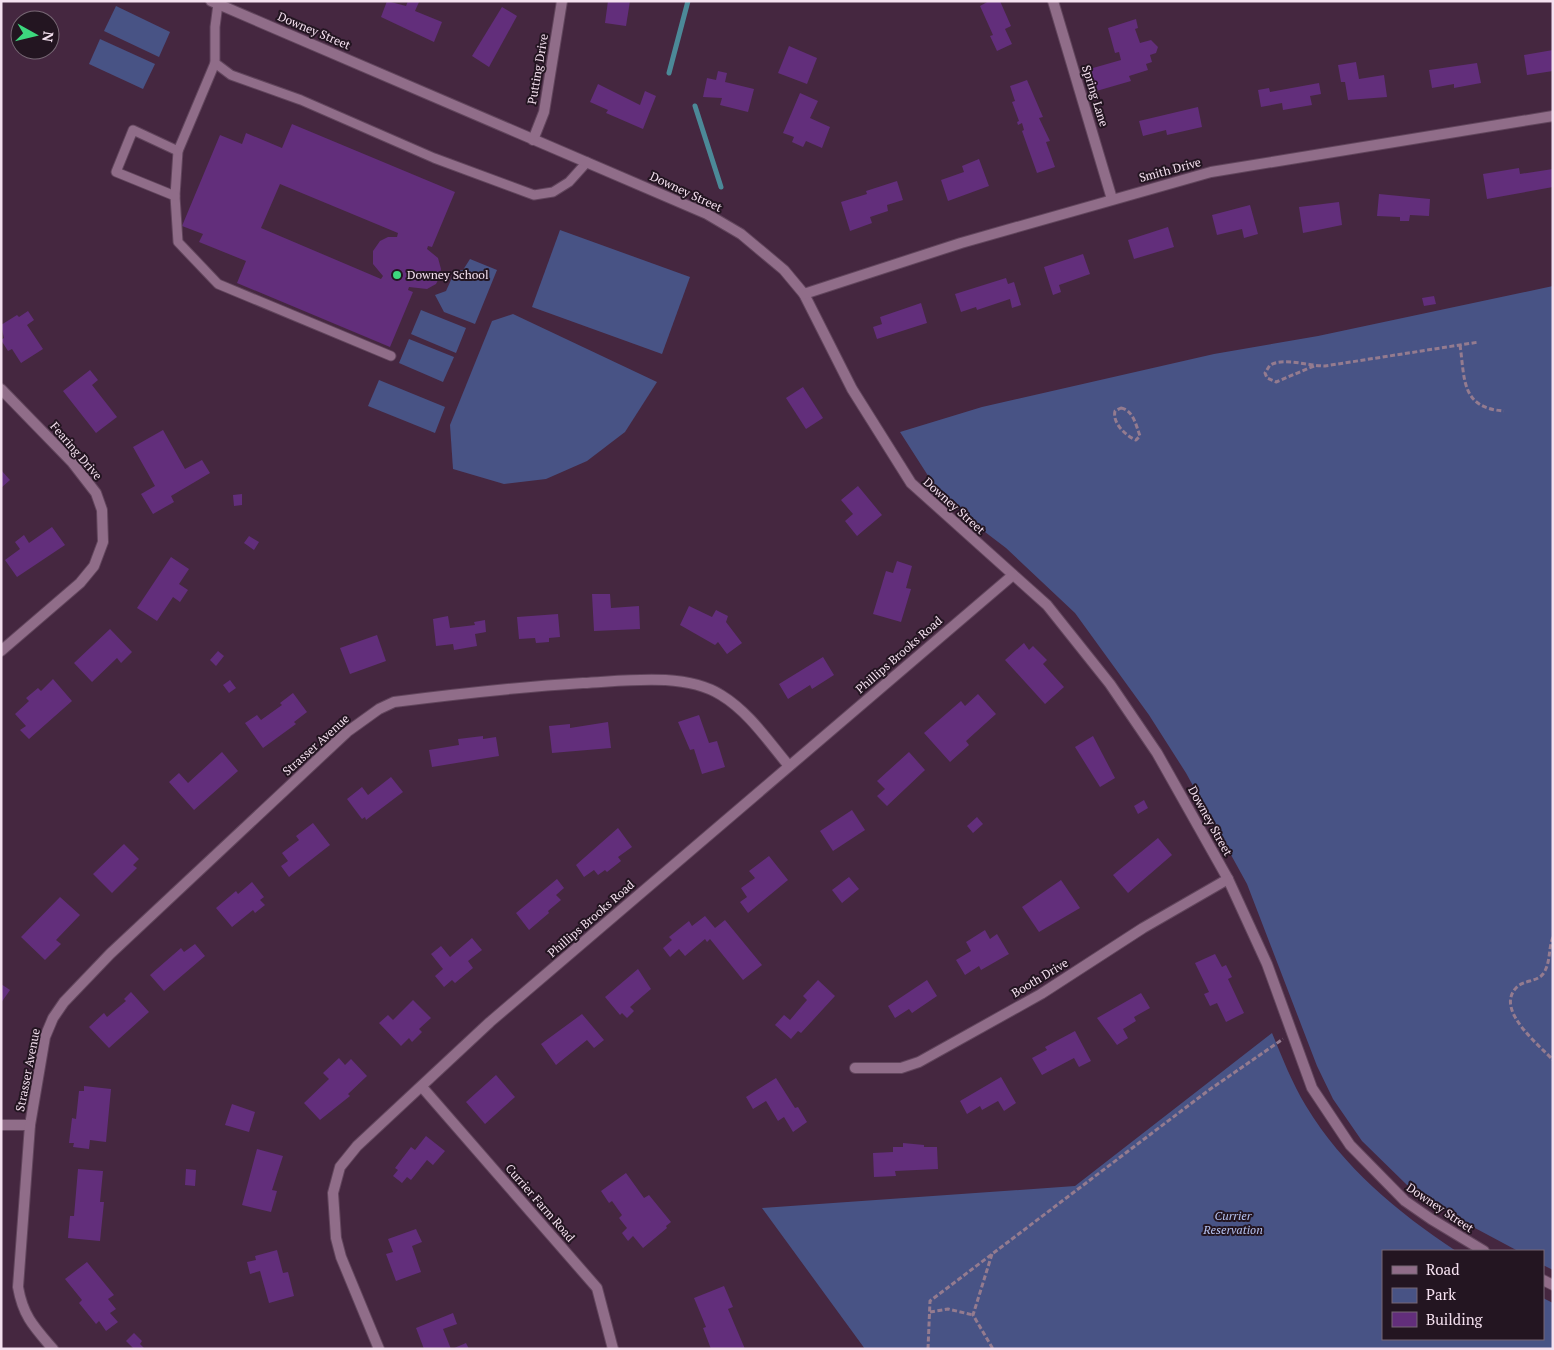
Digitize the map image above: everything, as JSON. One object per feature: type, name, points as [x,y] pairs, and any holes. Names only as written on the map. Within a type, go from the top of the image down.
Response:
[{"type":"street","name":"Putting Drive","points":[[533,140],[544,112],[562,1]]},
{"type":"street","name":"Spring Lane","points":[[1054,1],[1112,198]]},
{"type":"street","name":"Downey Street","points":[[214,3],[707,214],[737,231],[784,270],[804,294],[852,389],[911,483],[1047,605],[1110,684],[1157,753],[1228,879],[1267,964],[1312,1088],[1350,1145],[1405,1201],[1431,1220],[1482,1250]]},
{"type":"street","name":"Smith Drive","points":[[804,294],[961,243],[1112,198],[1211,172],[1553,116]]},
{"type":"street","name":"Fearing Drive","points":[[1,389],[72,462],[96,493],[102,510],[103,542],[94,566],[80,583],[1,651]]},
{"type":"street","name":"Phillips Brooks Road","points":[[379,1349],[339,1251],[336,1238],[333,1193],[340,1167],[351,1153],[490,1022],[1012,575]]},
{"type":"street","name":"Strasser Avenue","points":[[1,1125],[30,1125],[45,1037],[53,1018],[64,1002],[110,954],[347,732],[379,709],[394,702],[503,688],[648,679],[674,681],[720,694],[738,707],[755,724],[789,766]]},
{"type":"street","name":"Booth Drive","points":[[855,1068],[901,1068],[919,1062],[1040,994],[1143,928],[1228,879]]},
{"type":"street","name":"Currier Farm Road","points":[[422,1087],[597,1288],[613,1349]]},
{"type":"street","points":[[30,1125],[18,1288],[21,1307],[53,1349]]},
{"type":"lane","points":[[214,3],[215,63],[178,151],[175,196],[178,242],[218,284],[391,356]]},
{"type":"lane","points":[[215,63],[231,75],[301,100],[434,158],[534,194],[553,192],[569,182],[587,162]]},
{"type":"lane","points":[[175,196],[116,172],[133,130],[178,151]]},
{"type":"path","points":[[1314,366],[1276,382],[1267,378],[1265,373],[1270,365],[1281,361],[1314,366],[1333,365],[1479,342]]},
{"type":"path","points":[[1460,345],[1466,388],[1471,398],[1483,407],[1504,411]]},
{"type":"path","points":[[1121,408],[1129,412],[1139,433],[1138,439],[1131,438],[1119,427],[1115,420],[1114,412],[1121,408]]},
{"type":"path","points":[[1553,937],[1547,965],[1542,974],[1516,988],[1513,992],[1511,1004],[1512,1012],[1519,1024],[1553,1060]]},
{"type":"path","points":[[928,1349],[930,1301],[1209,1090],[1291,1034]]},
{"type":"path","points":[[973,1315],[993,1253]]},
{"type":"path","points":[[930,1312],[948,1309],[973,1315],[994,1349]]},
{"type":"green space","points":[[116,6],[170,32],[159,57],[104,31]]},
{"type":"green space","points":[[100,39],[155,64],[143,89],[89,64]]},
{"type":"green space","points":[[560,230],[690,277],[662,354],[532,307]]},
{"type":"green space","points":[[470,259],[497,270],[475,324],[444,312],[435,295],[446,291],[455,271],[463,270]]},
{"type":"green space","points":[[1553,286],[1553,1270],[1544,1266],[1544,1250],[1516,1250],[1460,1220],[1407,1185],[1362,1141],[1333,1099],[1317,1066],[1247,884],[1186,773],[1149,715],[1075,613],[1006,548],[968,519],[934,485],[900,432],[982,407],[1214,354],[1318,336]]},
{"type":"green space","points":[[421,310],[466,328],[456,353],[411,334]]},
{"type":"green space","points":[[513,314],[657,382],[625,432],[587,461],[546,479],[504,484],[453,469],[450,425],[492,321]]},
{"type":"green space","points":[[409,339],[454,357],[443,382],[399,363]]},
{"type":"green space","points":[[379,380],[445,407],[435,433],[368,406]]},
{"type":"green space","name":"Currier Reservation","points":[[1272,1033],[1287,1070],[1306,1106],[1337,1149],[1392,1204],[1455,1250],[1382,1250],[1382,1340],[1544,1340],[1544,1298],[1553,1303],[1553,1349],[865,1349],[762,1208],[1075,1186]]},
{"type":"building","points":[[387,1],[406,6],[408,1],[419,2],[415,11],[442,22],[434,42],[381,17]]},
{"type":"building","points":[[608,1],[630,1],[626,26],[605,23]]},
{"type":"building","points":[[989,1],[1000,1],[1011,26],[1005,29],[1012,44],[997,51],[990,36],[993,35],[980,6]]},
{"type":"building","points":[[502,7],[517,16],[489,67],[472,56]]},
{"type":"building","points":[[1136,19],[1138,28],[1135,29],[1140,43],[1151,40],[1158,47],[1156,53],[1150,55],[1152,62],[1146,64],[1148,70],[1129,76],[1131,81],[1093,92],[1086,70],[1121,60],[1119,52],[1115,53],[1108,28]]},
{"type":"building","points":[[789,46],[817,58],[807,84],[778,73]]},
{"type":"building","points":[[1553,50],[1553,71],[1527,75],[1524,55]]},
{"type":"building","points":[[1356,62],[1359,79],[1384,75],[1387,97],[1348,100],[1345,82],[1341,82],[1338,65]]},
{"type":"building","points":[[1477,63],[1481,83],[1454,88],[1454,84],[1432,88],[1429,70]]},
{"type":"building","points":[[718,71],[727,73],[725,82],[754,89],[748,112],[720,105],[722,98],[703,97],[707,78],[716,80]]},
{"type":"building","points":[[1027,80],[1043,117],[1039,118],[1050,141],[1046,142],[1055,167],[1037,173],[1022,131],[1024,130],[1022,123],[1018,125],[1017,122],[1019,121],[1012,102],[1015,101],[1010,86]]},
{"type":"building","points":[[1319,83],[1321,94],[1310,96],[1312,105],[1283,110],[1282,103],[1261,107],[1258,90],[1269,88],[1270,92]]},
{"type":"building","points":[[598,84],[640,105],[645,91],[656,96],[643,129],[606,113],[608,110],[590,102]]},
{"type":"building","points":[[800,93],[818,101],[810,118],[830,127],[822,148],[806,141],[803,147],[792,142],[794,137],[783,133]]},
{"type":"building","points":[[1198,107],[1202,127],[1167,135],[1166,130],[1143,136],[1139,121]]},
{"type":"building","points":[[292,124],[455,192],[432,247],[428,246],[427,249],[438,258],[441,269],[440,276],[436,284],[427,289],[409,287],[408,290],[413,292],[390,347],[237,283],[246,261],[199,242],[203,234],[182,226],[220,135],[242,144],[246,133],[282,148]],"holes":[[[280,184],[398,233],[397,237],[388,237],[380,241],[373,251],[373,264],[383,276],[381,279],[261,228]]]},
{"type":"building","points":[[979,159],[989,186],[948,201],[941,180],[964,172],[962,166]]},
{"type":"building","points":[[1519,168],[1520,174],[1553,169],[1553,187],[1487,199],[1483,174]]},
{"type":"building","points":[[897,181],[903,200],[887,205],[888,211],[870,217],[872,223],[850,231],[841,202],[867,194],[866,191]]},
{"type":"building","points":[[1379,194],[1430,199],[1429,216],[1410,215],[1409,221],[1400,221],[1400,217],[1377,216]]},
{"type":"building","points":[[1339,202],[1342,225],[1303,233],[1299,207]]},
{"type":"building","points":[[1250,205],[1258,234],[1244,238],[1242,229],[1217,235],[1212,215]]},
{"type":"building","points":[[1168,227],[1174,247],[1134,259],[1128,240]]},
{"type":"building","points":[[1083,254],[1090,274],[1059,285],[1061,292],[1053,295],[1044,267]]},
{"type":"building","points":[[1006,278],[1008,284],[1014,282],[1021,305],[1012,308],[1010,299],[977,310],[976,307],[961,312],[955,294]]},
{"type":"building","points":[[1434,296],[1436,304],[1424,306],[1422,298]]},
{"type":"building","points":[[921,303],[927,323],[877,339],[873,327],[882,324],[880,317]]},
{"type":"building","points":[[28,311],[34,320],[27,325],[43,349],[21,363],[12,349],[8,351],[1,340],[4,338],[1,325],[17,315],[19,317]]},
{"type":"building","points":[[90,370],[98,380],[92,385],[117,417],[96,433],[63,391]]},
{"type":"building","points":[[803,387],[823,418],[806,429],[786,398]]},
{"type":"building","points":[[163,430],[185,469],[202,460],[210,473],[171,496],[174,502],[153,514],[141,494],[155,486],[133,447]]},
{"type":"building","points":[[1,470],[10,480],[1,488]]},
{"type":"building","points":[[858,486],[882,515],[857,536],[845,521],[853,514],[841,500]]},
{"type":"building","points":[[242,494],[242,505],[234,506],[233,495]]},
{"type":"building","points":[[52,527],[65,545],[17,577],[5,560],[20,549],[15,542],[24,535],[29,543]]},
{"type":"building","points":[[249,536],[259,542],[254,550],[244,543]]},
{"type":"building","points":[[171,557],[189,569],[179,584],[188,590],[180,602],[173,597],[157,621],[137,608]]},
{"type":"building","points":[[897,561],[912,566],[906,588],[911,589],[901,622],[873,614],[886,571],[893,573]]},
{"type":"building","points":[[592,594],[610,594],[611,608],[639,606],[640,629],[594,631]]},
{"type":"building","points":[[689,606],[712,617],[716,610],[728,616],[726,622],[742,643],[727,654],[718,642],[715,645],[680,625]]},
{"type":"building","points":[[558,614],[560,637],[549,638],[549,642],[536,643],[535,638],[519,639],[517,617]]},
{"type":"building","points":[[448,616],[450,628],[475,625],[474,622],[485,620],[486,632],[475,634],[477,646],[454,650],[453,644],[436,646],[433,619]]},
{"type":"building","points":[[110,629],[132,652],[121,663],[117,658],[92,682],[74,663]]},
{"type":"building","points":[[377,635],[386,661],[350,674],[340,648]]},
{"type":"building","points":[[1024,643],[1029,650],[1033,646],[1047,660],[1043,664],[1064,687],[1045,704],[1005,660]]},
{"type":"building","points":[[218,651],[224,656],[216,666],[210,660]]},
{"type":"building","points":[[823,657],[834,675],[812,689],[810,685],[788,699],[779,684]]},
{"type":"building","points":[[53,679],[72,701],[29,739],[20,730],[26,726],[15,714],[29,701],[26,698],[38,688],[41,691]]},
{"type":"building","points":[[230,680],[236,688],[229,693],[223,685]]},
{"type":"building","points":[[293,693],[307,712],[294,722],[296,724],[263,748],[245,723],[257,715],[261,720],[282,705],[280,703]]},
{"type":"building","points":[[978,694],[996,714],[966,741],[969,745],[950,762],[924,733],[961,701],[965,706]]},
{"type":"building","points":[[699,715],[709,743],[717,741],[725,767],[702,774],[694,749],[690,750],[678,722]]},
{"type":"building","points":[[608,722],[611,748],[552,753],[549,726],[570,724],[570,728]]},
{"type":"building","points":[[483,736],[483,739],[496,737],[499,756],[432,767],[429,750],[459,745],[458,739]]},
{"type":"building","points":[[1093,736],[1115,778],[1100,787],[1075,747]]},
{"type":"building","points":[[222,752],[238,771],[194,810],[169,782],[179,773],[188,783]]},
{"type":"building","points":[[909,752],[925,770],[887,806],[877,796],[885,789],[877,781]]},
{"type":"building","points":[[391,777],[403,792],[366,820],[365,817],[362,819],[347,799],[362,787],[368,795]]},
{"type":"building","points":[[1144,800],[1148,808],[1138,814],[1134,806]]},
{"type":"building","points":[[852,810],[865,830],[833,851],[820,831]]},
{"type":"building","points":[[977,817],[983,824],[973,833],[967,826]]},
{"type":"building","points":[[313,823],[330,845],[289,877],[281,866],[288,861],[282,853],[299,840],[296,836]]},
{"type":"building","points":[[618,828],[632,847],[618,857],[621,861],[607,872],[605,870],[598,875],[594,870],[584,877],[576,865]]},
{"type":"building","points":[[1158,838],[1172,855],[1128,893],[1113,875]]},
{"type":"building","points":[[124,844],[139,859],[133,865],[137,868],[112,893],[93,874]]},
{"type":"building","points":[[769,856],[788,880],[748,913],[740,902],[747,897],[741,888],[755,878],[749,871]]},
{"type":"building","points":[[849,877],[859,889],[842,903],[832,890]]},
{"type":"building","points":[[557,879],[564,888],[556,895],[561,900],[529,930],[516,913]]},
{"type":"building","points":[[1061,880],[1080,908],[1039,932],[1022,907]]},
{"type":"building","points":[[252,882],[264,897],[260,900],[265,905],[255,913],[253,910],[232,927],[216,908],[236,891],[238,894]]},
{"type":"building","points":[[60,897],[80,915],[56,940],[61,944],[45,960],[21,937]]},
{"type":"building","points":[[705,916],[715,928],[725,920],[762,965],[743,980],[710,939],[707,942],[705,939],[685,956],[679,949],[670,957],[663,948],[672,940],[669,937],[689,921],[692,926]]},
{"type":"building","points":[[985,930],[990,939],[997,934],[1009,954],[981,970],[979,966],[965,975],[956,960],[971,951],[966,942]]},
{"type":"building","points":[[472,938],[482,950],[468,961],[473,968],[455,983],[452,980],[444,987],[435,976],[443,969],[431,954],[441,946],[450,957]]},
{"type":"building","points":[[195,944],[205,956],[164,991],[150,975],[181,948],[184,952]]},
{"type":"building","points":[[1215,954],[1222,967],[1226,965],[1232,977],[1228,979],[1244,1013],[1226,1022],[1217,1003],[1210,1006],[1204,994],[1209,992],[1195,963]]},
{"type":"building","points":[[638,969],[651,989],[630,1007],[634,1011],[627,1018],[622,1013],[620,1015],[605,997]]},
{"type":"building","points":[[818,980],[835,996],[801,1033],[798,1031],[791,1039],[775,1025],[784,1015],[790,1020],[807,1000],[803,996]]},
{"type":"building","points":[[927,980],[937,996],[912,1013],[909,1009],[895,1018],[888,1006]]},
{"type":"building","points":[[1,984],[10,990],[1,1003]]},
{"type":"building","points":[[131,992],[149,1012],[109,1048],[89,1027],[104,1013],[107,1017],[126,1001],[124,999]]},
{"type":"building","points":[[1141,993],[1150,1008],[1134,1017],[1136,1021],[1123,1029],[1128,1038],[1117,1045],[1097,1018]]},
{"type":"building","points":[[413,1000],[431,1018],[419,1029],[422,1032],[412,1042],[409,1038],[401,1046],[379,1023],[388,1015],[393,1020]]},
{"type":"building","points":[[582,1014],[604,1040],[594,1048],[587,1040],[556,1065],[541,1044]]},
{"type":"building","points":[[1075,1031],[1091,1061],[1079,1067],[1074,1058],[1042,1075],[1032,1058],[1047,1050],[1045,1047]]},
{"type":"building","points":[[339,1058],[345,1065],[351,1059],[367,1076],[348,1094],[350,1096],[320,1120],[304,1103],[329,1079],[323,1073]]},
{"type":"building","points":[[496,1075],[515,1097],[485,1124],[466,1102]]},
{"type":"building","points":[[1001,1077],[1016,1103],[1004,1111],[998,1101],[982,1110],[980,1106],[967,1114],[960,1101]]},
{"type":"building","points":[[776,1078],[795,1108],[798,1107],[807,1122],[793,1132],[784,1117],[778,1121],[766,1101],[753,1109],[746,1097]]},
{"type":"building","points":[[84,1086],[111,1089],[106,1142],[90,1140],[89,1149],[73,1147],[74,1143],[69,1143],[72,1118],[76,1119],[79,1091],[84,1091]]},
{"type":"building","points":[[232,1104],[255,1112],[249,1132],[225,1125]]},
{"type":"building","points":[[426,1136],[445,1151],[433,1165],[427,1160],[411,1180],[407,1177],[402,1183],[393,1176],[398,1170],[395,1168],[411,1147],[415,1150]]},
{"type":"building","points":[[903,1143],[924,1145],[924,1147],[937,1147],[938,1169],[895,1171],[896,1176],[874,1177],[873,1153],[893,1152],[893,1147],[903,1147]]},
{"type":"building","points":[[257,1149],[283,1156],[272,1190],[277,1191],[271,1212],[242,1205]]},
{"type":"building","points":[[78,1169],[103,1171],[100,1202],[104,1202],[100,1241],[68,1238],[70,1216],[74,1216]]},
{"type":"building","points":[[186,1169],[196,1170],[195,1186],[185,1185]]},
{"type":"building","points":[[626,1173],[644,1198],[649,1195],[671,1222],[666,1226],[667,1228],[643,1248],[633,1236],[628,1241],[622,1233],[627,1228],[619,1218],[622,1215],[612,1201],[609,1203],[601,1191]]},
{"type":"building","points":[[416,1229],[422,1242],[412,1246],[421,1272],[396,1281],[386,1254],[393,1252],[388,1239]]},
{"type":"building","points":[[277,1250],[283,1273],[288,1272],[294,1296],[269,1303],[260,1271],[250,1274],[247,1262],[256,1260],[255,1256]]},
{"type":"building","points":[[87,1262],[114,1295],[108,1299],[116,1309],[110,1313],[118,1322],[106,1331],[99,1321],[96,1324],[79,1303],[82,1300],[65,1279]]},
{"type":"building","points":[[724,1286],[733,1307],[728,1309],[745,1349],[711,1349],[703,1328],[706,1327],[694,1298]]},
{"type":"building","points":[[453,1313],[457,1324],[443,1329],[451,1349],[424,1349],[416,1328]]},
{"type":"building","points":[[134,1333],[142,1341],[140,1344],[145,1349],[134,1349],[126,1341]]},
{"type":"building","points":[[466,1343],[469,1349],[452,1349]]},
{"type":"waterway","points":[[669,73],[688,1]]},
{"type":"waterway","points":[[695,106],[721,187]]},
{"type":"place","name":"Downey School","points":[[397,275]]}]
